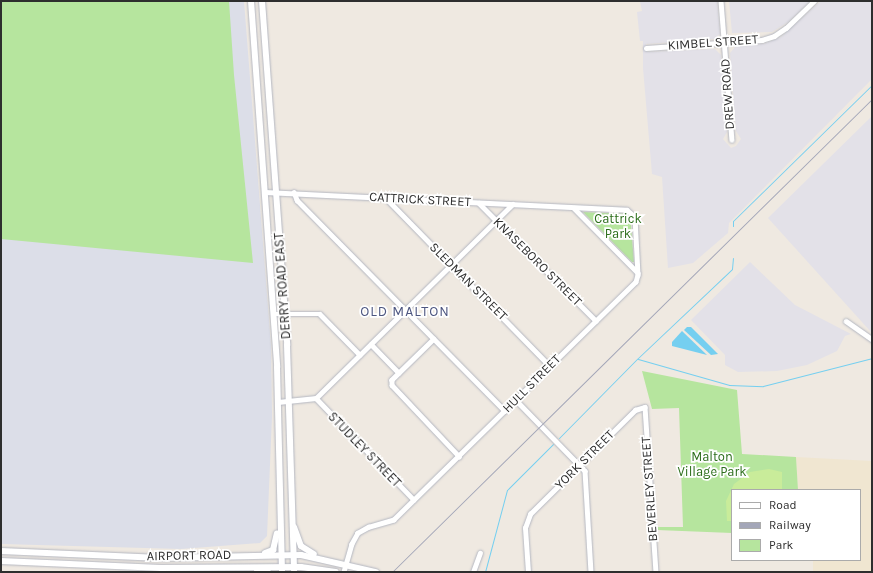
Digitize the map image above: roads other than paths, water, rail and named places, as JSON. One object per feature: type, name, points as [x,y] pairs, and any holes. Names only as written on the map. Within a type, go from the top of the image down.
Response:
[{"type":"main road","name":"DERRY ROAD EAST","points":[[252,1],[274,314],[278,402],[281,569]]},
{"type":"main road","name":"DERRY ROAD EAST","points":[[262,1],[290,401],[293,570]]},
{"type":"main road","points":[[263,154],[273,153]]},
{"type":"main road","points":[[236,556],[272,552],[276,540],[277,521],[281,516]]},
{"type":"main road","points":[[292,525],[302,548],[320,558]]},
{"type":"main road","name":"AIRPORT ROAD","points":[[1,551],[161,558],[293,555],[320,558],[376,572]]},
{"type":"main road","name":"AIRPORT ROAD","points":[[1,561],[154,568],[237,568],[336,572]]},
{"type":"main road","points":[[237,568],[242,571],[268,572]]},
{"type":"street","name":"DREW ROAD","points":[[722,1],[732,140]]},
{"type":"street","name":"KIMBEL STREET","points":[[646,48],[724,42],[774,36],[786,28],[814,1]]},
{"type":"street","name":"CATTRICK STREET","points":[[265,192],[294,192],[574,208]]},
{"type":"street","points":[[294,192],[298,200],[505,411]]},
{"type":"street","name":"SLEDMAN STREET","points":[[386,198],[550,366]]},
{"type":"street","name":"KNASEBORO STREET","points":[[480,203],[596,321]]},
{"type":"street","points":[[278,402],[316,398],[513,204]]},
{"type":"street","points":[[574,208],[638,273]]},
{"type":"street","points":[[574,208],[627,210],[632,212],[635,217],[638,273]]},
{"type":"street","name":"HULL STREET","points":[[344,572],[358,534],[368,527],[392,521],[636,282],[638,273]]},
{"type":"street","points":[[274,314],[320,314],[360,355]]},
{"type":"street","points":[[846,321],[872,339]]},
{"type":"street","points":[[434,339],[391,382],[393,388],[459,456]]},
{"type":"street","points":[[371,344],[399,373]]},
{"type":"street","name":"STUDLEY STREET","points":[[316,398],[414,500]]},
{"type":"street","points":[[516,400],[580,465],[586,474],[591,572]]},
{"type":"street","name":"YORK STREET","points":[[528,572],[525,528],[528,519],[635,410],[645,407]]},
{"type":"street","name":"BEVERLEY STREET","points":[[645,407],[656,572]]},
{"type":"street","points":[[473,572],[480,553]]},
{"type":"water","points":[[687,327],[691,327],[718,354],[711,355],[684,330]]},
{"type":"water","points":[[682,331],[707,355],[672,346],[672,342]]},
{"type":"waterway","points":[[733,226],[733,221],[872,85]]},
{"type":"waterway","points":[[559,438],[638,358],[732,269],[733,258]]},
{"type":"waterway","points":[[638,359],[729,385],[763,386],[872,358]]},
{"type":"waterway","points":[[485,572],[507,490],[553,444]]},
{"type":"railway","points":[[392,572],[872,99]]},
{"type":"district","name":"OLD MALTON","points":[[405,312]]},
{"type":"park label","name":"Cattrick Park","points":[[618,228]]},
{"type":"park label","name":"Malton Village Park","points":[[712,466]]}]
